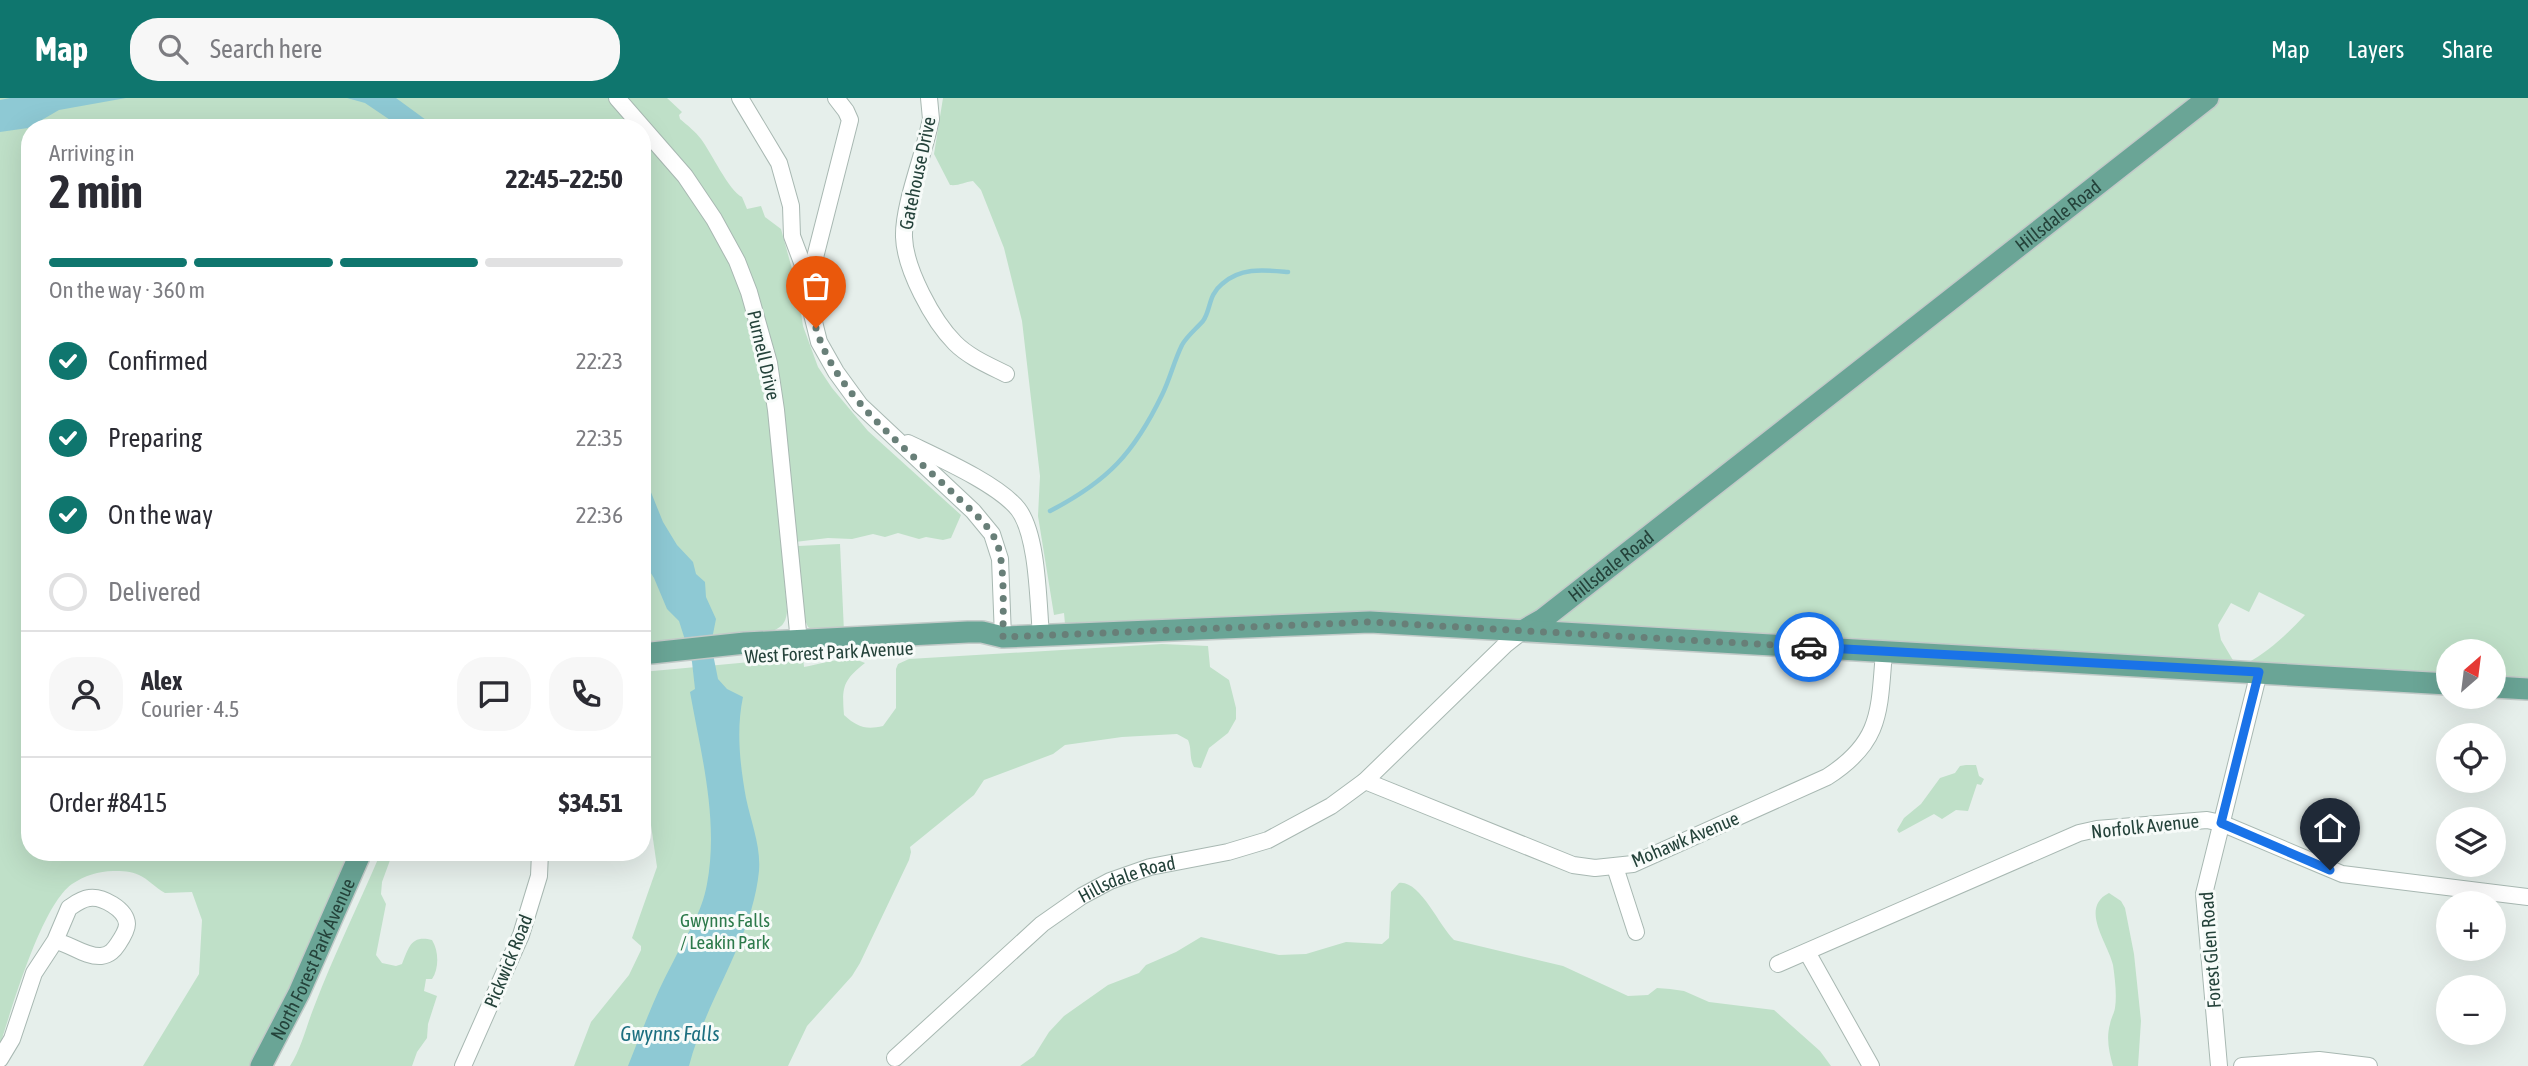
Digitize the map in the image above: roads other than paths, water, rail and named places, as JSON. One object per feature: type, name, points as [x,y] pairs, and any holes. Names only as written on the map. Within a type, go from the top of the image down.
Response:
[{"type":"main road","name":"Hillsdale Road","points":[[1524,630],[1543,619],[1722,480],[2208,98]]},
{"type":"main road","name":"West Forest Park Avenue","points":[[651,660],[799,646],[987,644],[1003,637],[1370,622],[2436,683]]},
{"type":"main road","points":[[2506,688],[2528,689]]},
{"type":"main road","name":"North Forest Park Avenue","points":[[261,1066],[299,993],[358,861]]},
{"type":"main road","name":"North Forest Park Avenue","points":[[276,1066],[301,1018],[371,861]]},
{"type":"street","name":"Purnell Drive","points":[[617,98],[635,119]]},
{"type":"street","points":[[740,98],[779,163],[791,206],[792,236],[809,281],[812,314],[820,342],[836,372],[860,405],[973,512],[992,534],[1000,559],[1003,637]]},
{"type":"street","points":[[809,281],[850,120],[836,98]]},
{"type":"street","name":"Gatehouse Drive","points":[[929,98],[931,107],[928,132],[905,221],[906,252],[926,299],[938,321],[955,342],[971,356],[1006,374]]},
{"type":"street","name":"Purnell Drive","points":[[651,137],[685,176],[714,219],[737,261],[749,292],[769,363],[776,410],[799,646]]},
{"type":"street","points":[[894,436],[987,485],[1019,510],[1029,532],[1034,558],[1041,635]]},
{"type":"street","name":"Hillsdale Road","points":[[895,1058],[1042,924],[1082,896],[1110,881],[1150,867],[1228,852],[1268,841],[1310,819],[1365,781],[1505,645],[1524,630]]},
{"type":"street","name":"Mohawk Avenue","points":[[1365,781],[1553,859],[1595,868],[1633,864],[1844,767],[1857,755],[1875,726],[1884,652]]},
{"type":"street","name":"Forest Glen Road","points":[[2219,1066],[2204,908],[2206,881],[2259,672]]},
{"type":"street","name":"Norfolk Avenue","points":[[1778,964],[2079,833],[2097,829],[2207,820],[2221,823],[2342,874],[2528,897]]},
{"type":"street","name":"Pickwick Road","points":[[463,1066],[521,935],[539,876],[540,861]]},
{"type":"street","points":[[1615,867],[1636,932]]},
{"type":"street","points":[[0,1059],[12,1039],[34,974],[55,942],[69,908],[90,897],[114,906],[126,921],[124,933],[112,952],[107,955],[92,956],[64,943],[55,942]]},
{"type":"street","points":[[1807,952],[1871,1066]]},
{"type":"street","points":[[2242,1066],[2319,1060],[2369,1066]]},
{"type":"water","points":[[126,98],[59,110],[44,119],[21,119],[21,129],[0,132],[0,100]]},
{"type":"water","points":[[347,98],[396,98],[425,119],[389,119],[365,103]]},
{"type":"water","name":"Gwynns Falls","points":[[651,492],[663,522],[677,545],[693,562],[696,574],[705,582],[706,597],[716,619],[711,644],[718,679],[727,689],[743,697],[739,735],[741,760],[746,798],[759,852],[755,897],[748,922],[706,1017],[689,1066],[628,1066],[660,987],[701,905],[710,860],[710,811],[690,692],[695,689],[692,662],[679,621],[667,609],[651,573]]},
{"type":"waterway","points":[[1050,511],[1104,476],[1130,449],[1152,415],[1182,345],[1203,321],[1217,288],[1245,272],[1288,272]]},
{"type":"park label","name":"Gwynns Falls / Leakin Park","points":[[725,931]]}]
